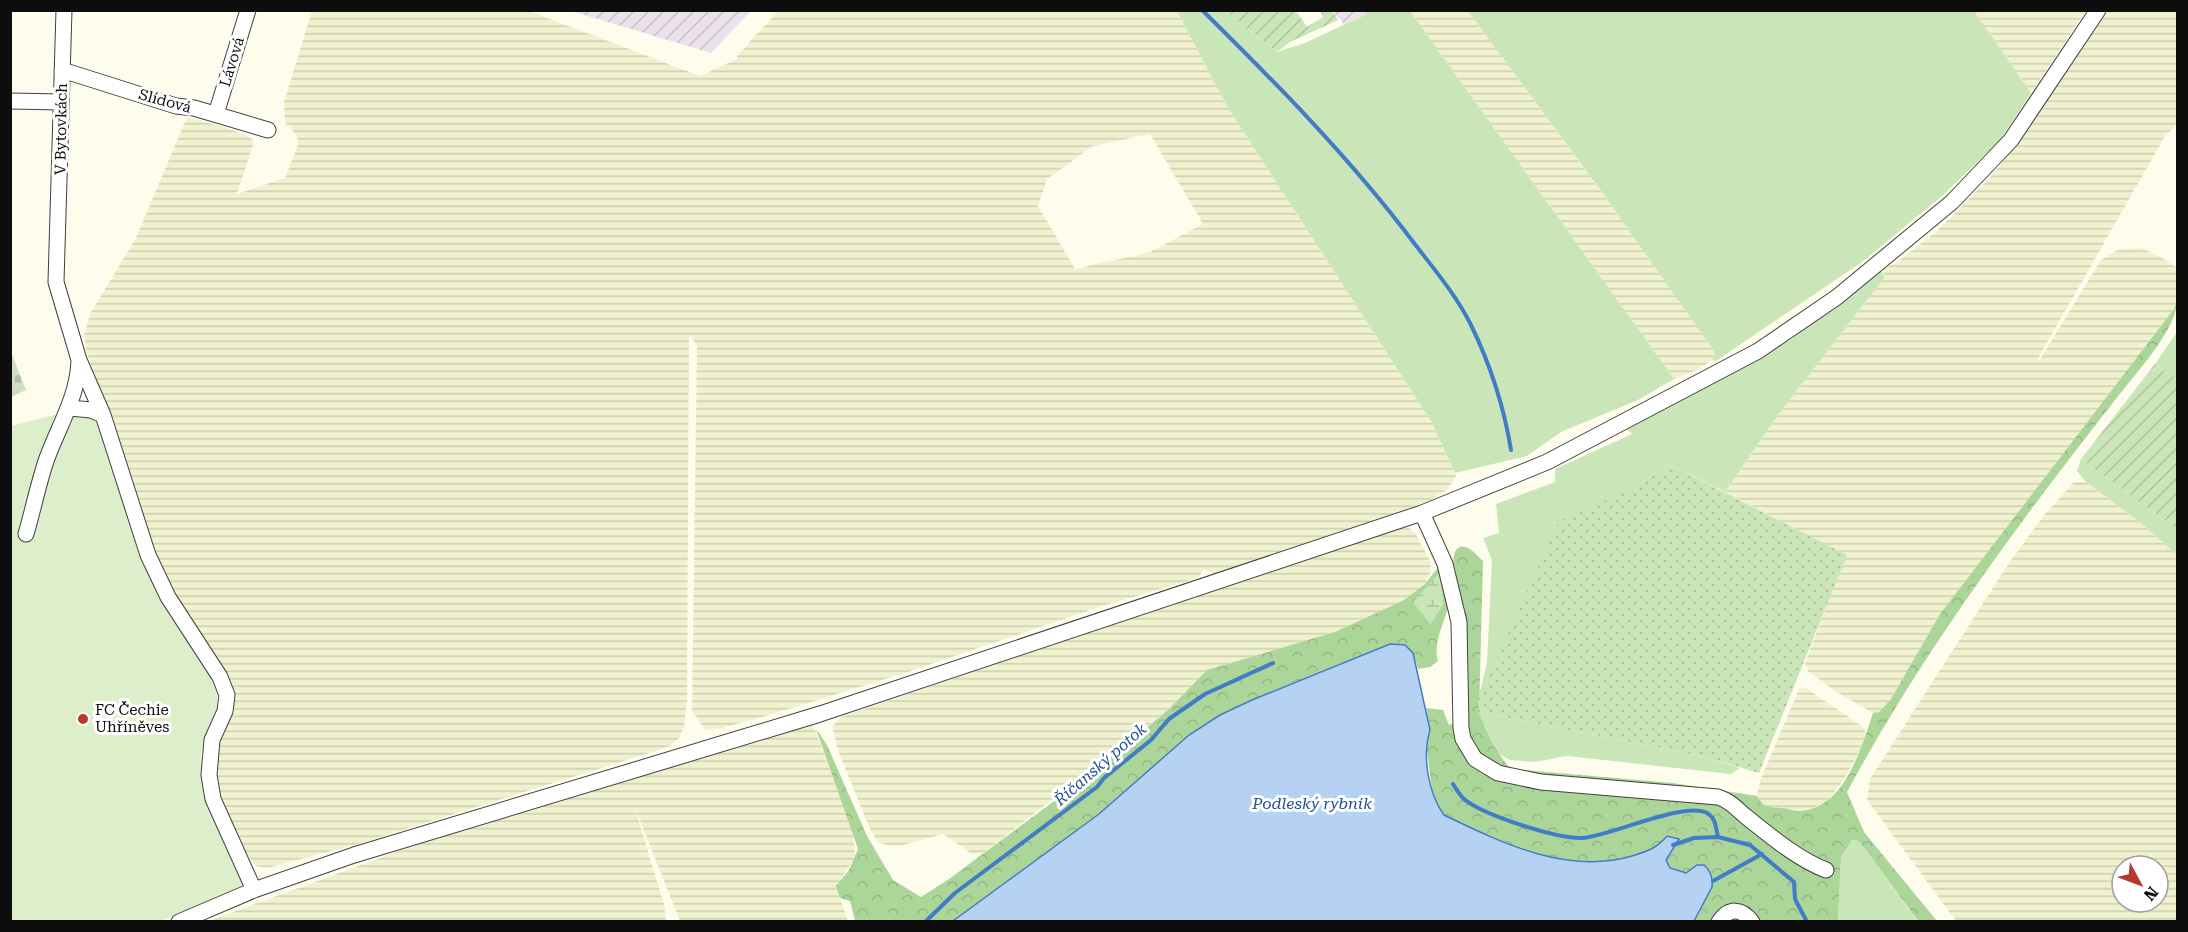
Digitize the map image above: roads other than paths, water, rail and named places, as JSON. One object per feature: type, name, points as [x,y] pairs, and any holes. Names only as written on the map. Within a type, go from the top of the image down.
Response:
[{"type":"street","name":"V Bytovkách","points":[[64,10],[56,282],[79,360],[103,415],[148,555],[168,597],[220,677],[227,695],[225,711],[212,740],[209,775],[213,799],[254,890]]},
{"type":"street","name":"Lávová","points":[[216,114],[248,10]]},
{"type":"street","points":[[179,921],[254,890],[354,855],[820,714],[1422,513],[1547,462],[1758,351],[1837,297],[1952,202],[2011,140],[2098,10]]},
{"type":"street","name":"Slídová","points":[[62,70],[176,106],[216,114],[268,130]]},
{"type":"street","points":[[10,101],[61,102]]},
{"type":"street","points":[[26,534],[45,463],[70,408],[79,360]]},
{"type":"street","points":[[70,408],[91,410],[103,415]]},
{"type":"street","points":[[1422,513],[1444,564],[1459,622],[1461,728],[1463,739],[1475,759],[1498,773],[1541,783],[1724,799],[1730,801],[1812,865],[1826,870]]},
{"type":"street","points":[[1723,917],[1743,912],[1752,921]]},
{"type":"water","name":"Podleský rybník","points":[[1390,644],[1405,645],[1413,653],[1430,730],[1427,763],[1430,785],[1444,815],[1489,836],[1535,853],[1583,862],[1608,861],[1632,856],[1655,847],[1667,836],[1679,839],[1666,860],[1670,868],[1686,873],[1697,865],[1704,865],[1712,878],[1712,887],[1694,921],[953,921],[1099,814],[1189,735],[1220,715]]},
{"type":"waterway","points":[[1202,10],[1339,151],[1390,212],[1452,293],[1471,325],[1490,370],[1511,450]]},
{"type":"waterway","name":"Říčanský potok","points":[[925,922],[955,893],[1097,787],[1104,778],[1151,740],[1169,719],[1205,694],[1273,663]]},
{"type":"waterway","name":"Říčanský potok","points":[[1453,784],[1464,799],[1487,812],[1539,830],[1571,837],[1595,836],[1665,815],[1696,811],[1707,813],[1714,821],[1718,837],[1750,845],[1794,882],[1795,899],[1807,922]]},
{"type":"waterway","points":[[1673,845],[1694,838],[1718,837]]},
{"type":"waterway","points":[[1713,881],[1762,854]]},
{"type":"place","name":"FC Čechie Uhříněves","points":[[83,719]]}]
